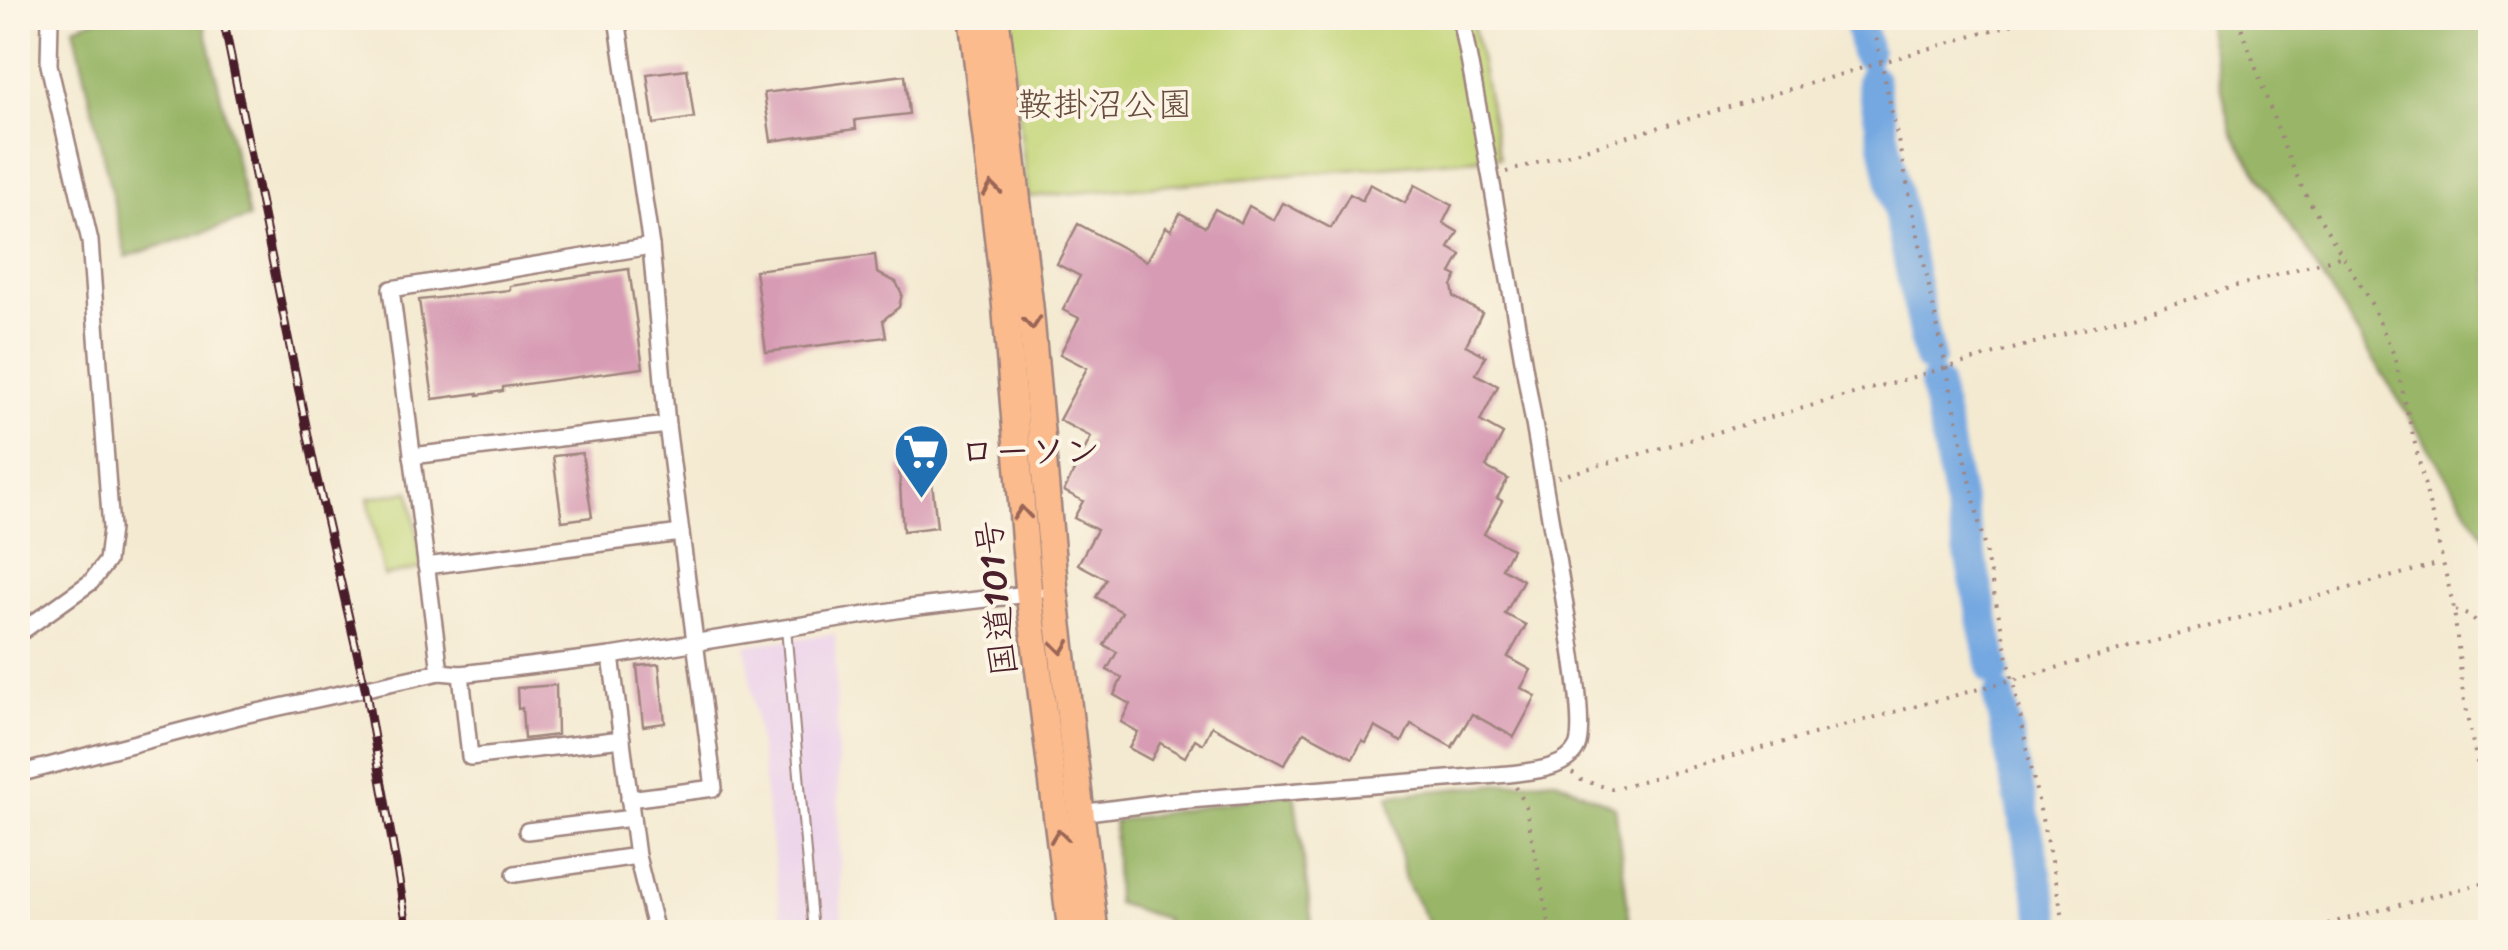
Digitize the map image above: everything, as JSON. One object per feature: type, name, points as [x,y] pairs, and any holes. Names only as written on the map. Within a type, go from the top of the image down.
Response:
[{"type":"highway","name":"国道101号","points":[[972,18],[1042,592],[1071,932]]},
{"type":"highway","name":"国道101号","points":[[996,18],[1030,306],[1042,592],[1080,812],[1095,932]]},
{"type":"street","points":[[18,634],[90,582],[107,560],[111,529],[90,241],[49,65],[50,18]]},
{"type":"street","points":[[617,18],[651,246],[667,425],[714,788],[629,800]]},
{"type":"street","points":[[1080,812],[1509,774],[1560,764],[1577,747],[1580,711],[1544,481],[1492,176],[1460,18]]},
{"type":"street","points":[[440,672],[391,289],[651,246]]},
{"type":"street","points":[[412,456],[667,425]]},
{"type":"street","points":[[426,566],[681,533]]},
{"type":"street","points":[[18,774],[239,716],[440,672],[461,674],[611,656],[909,608],[1042,592]]},
{"type":"street","points":[[611,656],[636,856],[656,932]]},
{"type":"street","points":[[461,674],[470,757],[622,739]]},
{"type":"street","points":[[527,830],[632,818]]},
{"type":"street","points":[[515,874],[636,856]]},
{"type":"lane","points":[[786,627],[813,932]]},
{"type":"path","points":[[1872,18],[2066,932]]},
{"type":"path","points":[[1492,176],[2034,18]]},
{"type":"path","points":[[2238,18],[2304,192],[2372,306],[2394,355],[2454,609],[2464,703],[2490,820]]},
{"type":"path","points":[[1544,481],[2343,256]]},
{"type":"path","points":[[1560,764],[1581,780],[1612,789],[2441,563]]},
{"type":"path","points":[[2454,609],[2470,616],[2490,637]]},
{"type":"path","points":[[1509,774],[1525,804],[1551,932]]},
{"type":"path","points":[[2296,932],[2490,881]]},
{"type":"shaded area","points":[[835,634],[842,932],[783,932],[746,645]]},
{"type":"green space","points":[[98,18],[203,18],[249,218],[126,257],[74,27]]},
{"type":"green space","name":"鞍掛沼公園","points":[[1008,18],[1472,18],[1500,157],[1028,197]]},
{"type":"green space","points":[[2205,18],[2490,18],[2490,546],[2232,133]]},
{"type":"green space","points":[[410,491],[423,568],[384,576],[368,498]]},
{"type":"green space","points":[[1554,779],[1615,807],[1631,932],[1434,932],[1405,881],[1389,795]]},
{"type":"green space","points":[[1294,792],[1313,932],[1163,932],[1166,919],[1116,903],[1114,821]]},
{"type":"building","points":[[687,69],[694,118],[654,124],[647,74]]},
{"type":"building","points":[[905,75],[909,114],[855,120],[856,129],[771,141],[764,93]]},
{"type":"building","points":[[1370,184],[1405,203],[1415,185],[1452,205],[1443,223],[1458,232],[1449,248],[1461,255],[1451,273],[1457,276],[1452,286],[1454,297],[1482,313],[1466,345],[1486,356],[1476,374],[1498,386],[1480,421],[1503,434],[1486,467],[1508,479],[1497,498],[1502,501],[1484,534],[1512,549],[1502,568],[1523,580],[1505,614],[1526,625],[1508,657],[1531,670],[1521,688],[1536,696],[1514,737],[1472,714],[1452,747],[1411,724],[1402,742],[1375,727],[1353,758],[1304,732],[1284,765],[1212,726],[1203,744],[1195,739],[1185,757],[1160,743],[1151,760],[1129,748],[1138,732],[1121,722],[1130,704],[1114,695],[1122,678],[1107,670],[1117,652],[1104,645],[1122,612],[1096,597],[1106,579],[1078,564],[1097,530],[1074,518],[1083,501],[1064,491],[1091,437],[1059,420],[1087,368],[1060,354],[1079,318],[1063,310],[1080,276],[1057,264],[1078,224],[1147,261],[1166,227],[1171,230],[1180,213],[1205,227],[1215,209],[1241,223],[1249,206],[1274,220],[1283,203],[1331,228],[1350,194],[1362,201]]},
{"type":"building","points":[[875,255],[877,273],[896,282],[902,294],[899,307],[883,320],[886,337],[766,352],[755,270]]},
{"type":"building","points":[[629,269],[643,368],[433,399],[419,300],[510,290],[510,286]]},
{"type":"building","points":[[582,453],[592,517],[562,521],[553,456]]},
{"type":"building","points":[[930,464],[937,527],[903,531],[899,468]]},
{"type":"building","points":[[659,664],[665,723],[643,726],[637,666]]},
{"type":"building","points":[[556,685],[557,735],[524,739],[517,688]]},
{"type":"waterway","points":[[1859,18],[1866,53]]},
{"type":"waterway","points":[[1872,80],[1929,358]]},
{"type":"waterway","points":[[1935,385],[1994,671]]},
{"type":"waterway","points":[[1999,697],[2048,932]]},
{"type":"railway","points":[[223,18],[316,475],[365,687],[408,932]]},
{"type":"place","name":"ローソン","points":[[921,500]]}]
